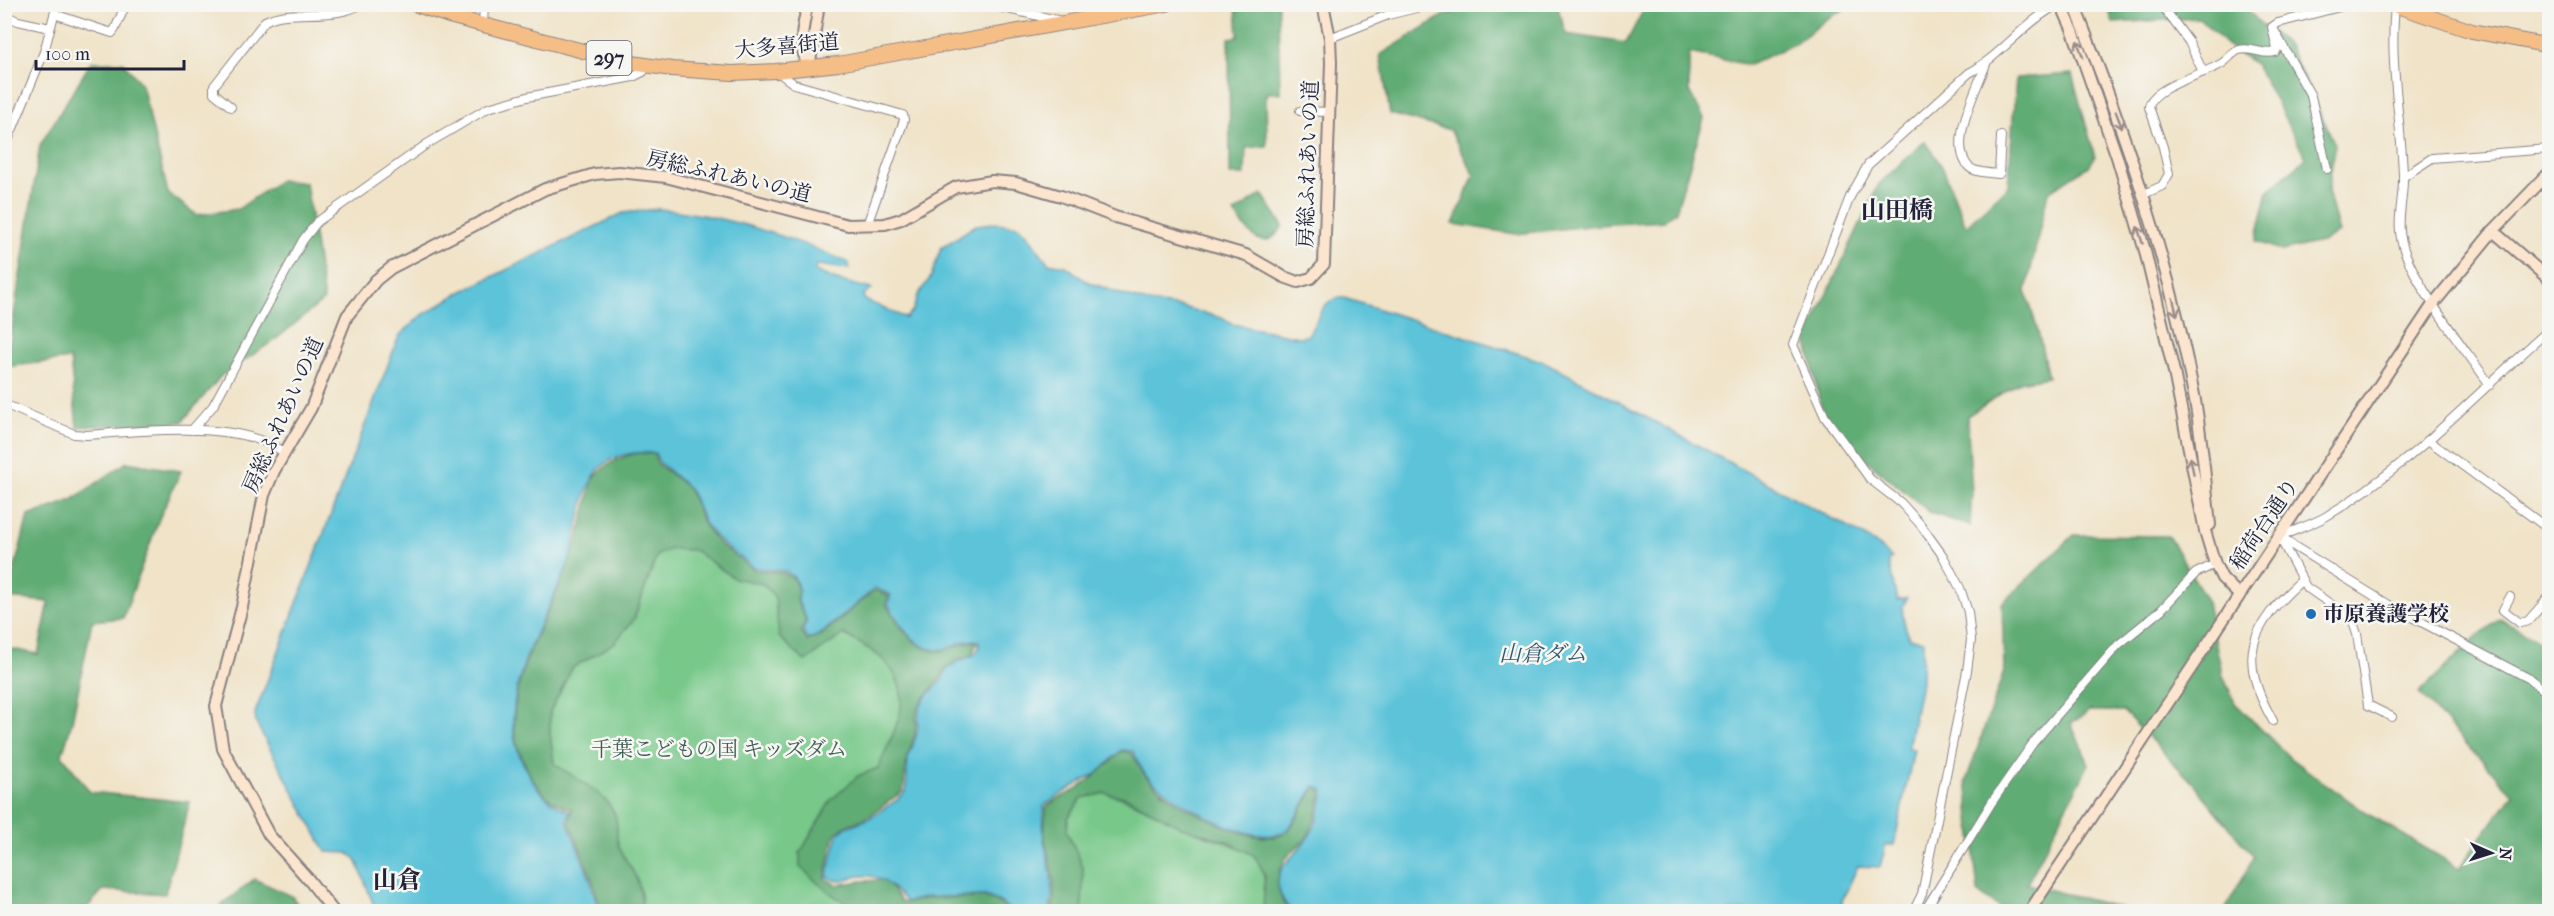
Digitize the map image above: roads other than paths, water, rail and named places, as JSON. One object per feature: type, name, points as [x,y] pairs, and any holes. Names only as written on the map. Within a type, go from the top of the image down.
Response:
[{"type":"highway","name":"大多喜街道","points":[[414,4],[603,57],[648,66],[732,73],[809,68],[1167,4]]},
{"type":"highway","points":[[2393,5],[2472,31],[2550,46]]},
{"type":"street","points":[[4,150],[9,124],[44,52],[57,4]]},
{"type":"street","points":[[54,14],[112,33],[116,29],[126,4]]},
{"type":"street","points":[[231,107],[214,93],[214,86],[265,21],[275,16],[333,14],[362,4]]},
{"type":"street","points":[[483,25],[484,4]]},
{"type":"street","points":[[808,4],[802,55],[809,68]]},
{"type":"street","points":[[809,68],[819,4]]},
{"type":"street","points":[[985,4],[1068,23]]},
{"type":"street","name":"房総ふれあいの道","points":[[334,912],[309,879],[269,835],[223,749],[216,706],[242,607],[264,495],[311,408],[347,316],[376,280],[391,268],[545,189],[595,174],[644,173],[848,225],[867,225],[900,219],[956,187],[992,181],[1016,183],[1061,196],[1115,217],[1246,255],[1284,277],[1298,282],[1311,278],[1324,264],[1330,112],[1330,38],[1323,4]]},
{"type":"street","points":[[1330,38],[1388,15],[1432,4]]},
{"type":"street","points":[[1913,912],[1922,894],[1967,671],[1971,640],[1968,612],[1954,576],[1920,524],[1901,503],[1870,479],[1825,417],[1793,345],[1850,197],[1868,165],[1969,73],[1986,64],[2034,20],[2060,4],[2073,31],[2117,157],[2150,271],[2174,372],[2197,493],[2215,564],[2222,579],[2239,595]]},
{"type":"street","points":[[2074,4],[2124,134],[2165,267],[2196,409],[2215,564]]},
{"type":"street","points":[[2272,27],[2351,4]]},
{"type":"street","points":[[2162,5],[2189,42],[2203,72]]},
{"type":"street","points":[[2393,5],[2394,71],[2403,177],[2398,229],[2405,253],[2418,280],[2490,384]]},
{"type":"street","points":[[4,15],[18,21],[50,28]]},
{"type":"street","points":[[2144,194],[2162,186],[2169,174],[2149,103],[2158,94],[2224,63],[2236,50],[2255,49],[2268,54],[2275,52],[2277,50],[2272,27]]},
{"type":"street","points":[[2272,27],[2311,96],[2327,168]]},
{"type":"street","points":[[1986,64],[1961,135],[1961,150],[1968,166],[1974,170],[1999,174],[2001,136]]},
{"type":"street","points":[[192,430],[213,406],[303,240],[317,222],[427,144],[488,108],[526,97],[633,77],[643,72],[648,66]]},
{"type":"street","points":[[776,71],[794,84],[903,115],[904,120],[867,225]]},
{"type":"street","points":[[1300,111],[1330,112]]},
{"type":"street","points":[[2403,177],[2432,158],[2550,149]]},
{"type":"street","name":"稲荷台通り","points":[[2029,912],[2434,303],[2493,231],[2550,172]]},
{"type":"street","points":[[2493,231],[2550,280]]},
{"type":"street","points":[[2150,271],[2165,267]]},
{"type":"street","points":[[2279,537],[2324,517],[2384,477],[2550,329]]},
{"type":"street","points":[[4,404],[74,434],[192,430],[250,436],[274,445],[285,453]]},
{"type":"street","points":[[2428,440],[2550,530]]},
{"type":"street","points":[[2279,537],[2306,586],[2352,619],[2357,634],[2368,705],[2392,717]]},
{"type":"street","points":[[2279,537],[2389,605],[2530,679],[2550,695]]},
{"type":"street","points":[[1924,912],[1992,802],[2033,743],[2118,645],[2161,610],[2196,573],[2215,564]]},
{"type":"street","points":[[2273,721],[2262,702],[2256,683],[2252,656],[2256,634],[2281,600],[2302,580]]},
{"type":"street","points":[[2510,597],[2504,610],[2520,623],[2528,621],[2550,596]]},
{"type":"water","name":"山倉ダム","points":[[658,209],[731,221],[827,253],[849,263],[849,269],[816,265],[815,271],[836,280],[872,289],[863,295],[865,300],[906,318],[913,310],[918,295],[931,277],[941,248],[976,225],[995,223],[1018,226],[1027,234],[1048,263],[1066,266],[1086,281],[1126,296],[1151,303],[1182,307],[1222,318],[1232,324],[1298,337],[1307,336],[1325,305],[1336,298],[1344,298],[1545,362],[1844,525],[1875,543],[1892,558],[1888,560],[1897,600],[1907,598],[1903,613],[1909,638],[1923,641],[1922,677],[1908,748],[1914,749],[1894,845],[1886,845],[1880,867],[1858,866],[1842,901],[1843,911],[1291,911],[1278,888],[1278,879],[1281,871],[1314,828],[1324,790],[1315,786],[1285,831],[1272,835],[1254,834],[1212,819],[1172,796],[1146,775],[1133,751],[1121,750],[1097,773],[1044,806],[1043,836],[1052,884],[1049,911],[1012,911],[986,896],[927,897],[907,902],[886,883],[874,877],[859,876],[842,881],[833,879],[827,877],[838,834],[847,827],[868,819],[897,800],[906,791],[908,759],[917,734],[919,710],[923,701],[942,680],[947,669],[973,656],[979,648],[979,641],[965,641],[934,650],[925,647],[910,636],[897,619],[888,604],[891,595],[875,588],[819,635],[808,639],[803,631],[807,620],[798,601],[799,590],[795,578],[785,571],[755,568],[722,544],[705,524],[689,488],[659,462],[655,453],[640,452],[619,456],[606,463],[600,468],[588,488],[571,556],[522,669],[513,712],[516,744],[531,779],[551,801],[570,811],[567,821],[590,879],[599,911],[376,911],[356,859],[347,853],[326,852],[256,723],[255,713],[399,336],[421,316],[457,294],[623,213]]},
{"type":"place","name":"市原養護学校","points":[[2311,614]]},
{"type":"district","name":"山田橋","points":[[1897,210]]},
{"type":"district","name":"山倉","points":[[397,880]]},
{"type":"park label","name":"千葉こどもの国 キッズダム","points":[[719,749]]}]
